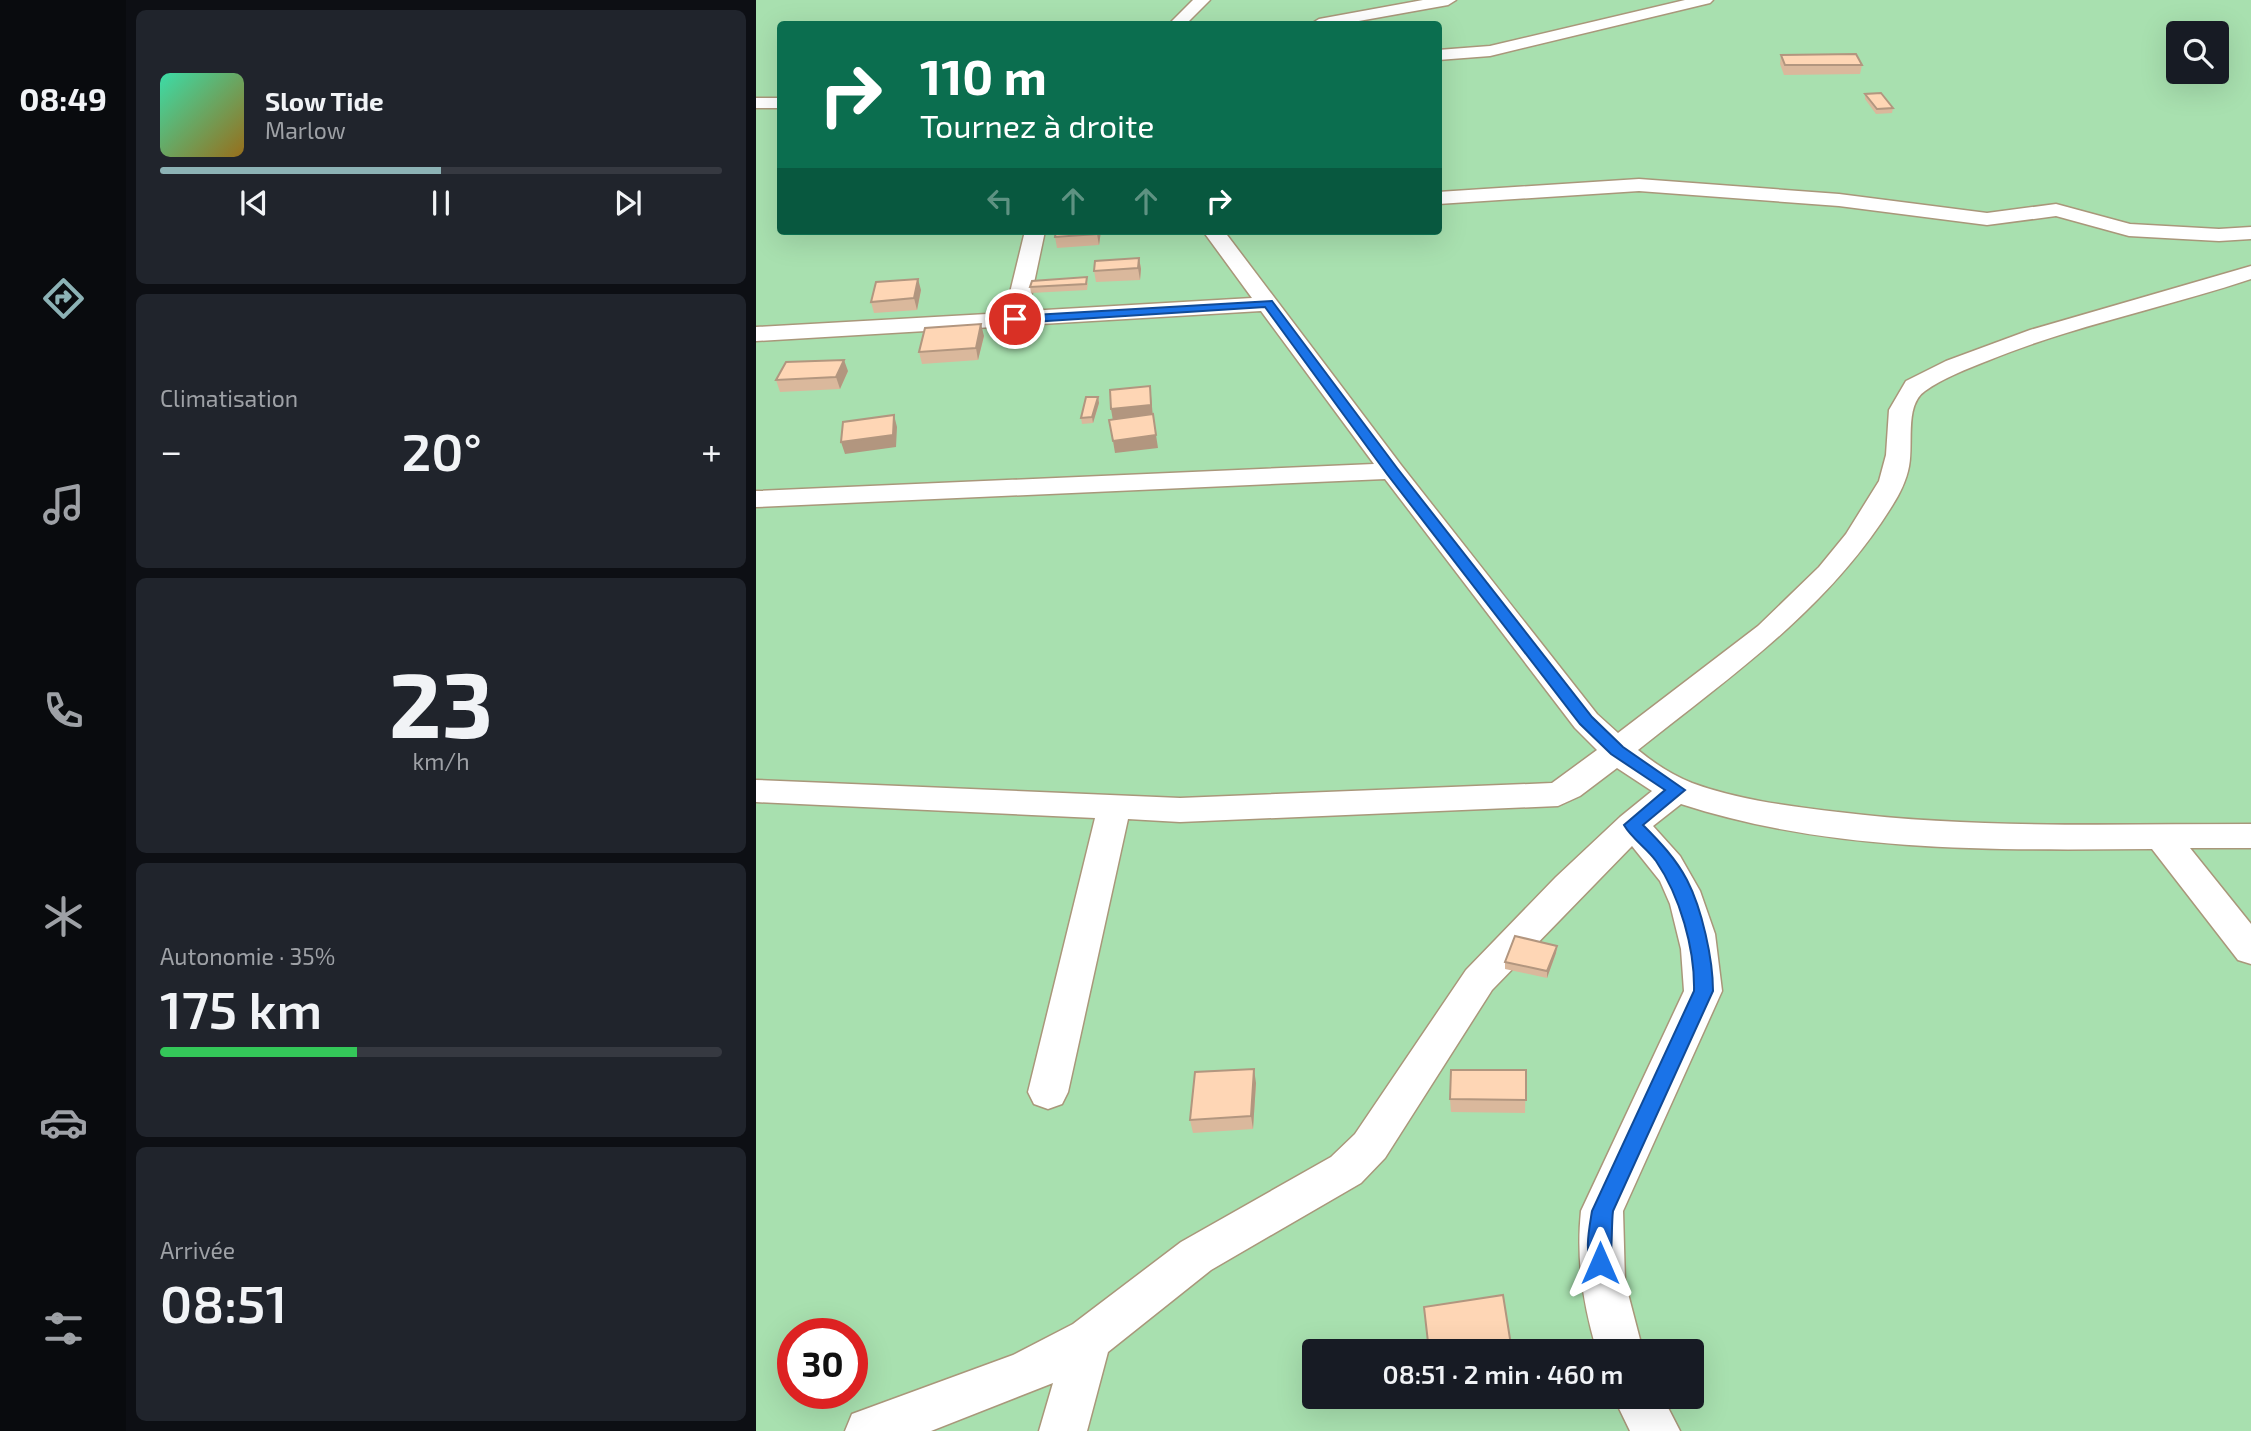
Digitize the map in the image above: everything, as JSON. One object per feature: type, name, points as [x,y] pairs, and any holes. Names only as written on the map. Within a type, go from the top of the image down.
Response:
[{"type":"street","points":[[1180,21],[1202,0]]},
{"type":"street","points":[[1335,21],[1448,0]]},
{"type":"street","points":[[1442,55],[1490,51],[1704,0]]},
{"type":"street","points":[[756,103],[777,103]]},
{"type":"street","points":[[1442,198],[1639,185],[1839,200],[1987,219],[2056,211],[2129,230],[2219,235],[2251,233]]},
{"type":"street","points":[[1015,319],[1034,235]]},
{"type":"street","points":[[1216,235],[1392,471],[1586,720],[1617,750],[1676,790],[1716,803],[1772,815],[1935,835],[2251,836]]},
{"type":"street","points":[[756,791],[1180,810],[1558,794],[1575,786],[1617,750],[1737,662],[1837,564],[1881,503],[1892,479],[1899,456],[1901,403],[1915,386],[2036,333],[2170,300],[2251,272]]},
{"type":"street","points":[[756,334],[1268,304]]},
{"type":"street","points":[[756,499],[1392,471]]},
{"type":"street","points":[[869,1431],[1026,1373],[1089,1339],[1196,1256],[1346,1170],[1370,1146],[1479,980],[1521,933],[1632,825],[1676,790]]},
{"type":"street","points":[[1048,1092],[1114,807]]},
{"type":"street","points":[[1617,1339],[1602,1284],[1599,1242],[1602,1211],[1703,991],[1704,966],[1679,882],[1660,853],[1632,825]]},
{"type":"street","points":[[2161,836],[2251,950]]},
{"type":"street","points":[[1071,1422],[1089,1339]]},
{"type":"street","points":[[1643,1409],[1656,1431]]},
{"type":"green space","points":[[756,0],[2251,0],[2251,1431],[756,1431]]},
{"type":"building","points":[[1856,54],[1862,65],[1785,65],[1781,55]]},
{"type":"building","points":[[1881,93],[1893,108],[1877,109],[1865,94]]},
{"type":"building","points":[[1139,258],[1138,268],[1094,271],[1095,261]]},
{"type":"building","points":[[1087,277],[1086,284],[1030,287],[1032,281]]},
{"type":"building","points":[[918,279],[914,298],[871,302],[876,282]]},
{"type":"building","points":[[981,324],[976,348],[919,352],[925,328]]},
{"type":"building","points":[[844,360],[836,377],[776,380],[786,362]]},
{"type":"building","points":[[1150,386],[1151,405],[1111,409],[1110,390]]},
{"type":"building","points":[[1086,397],[1098,397],[1092,417],[1081,418]]},
{"type":"building","points":[[1153,414],[1156,435],[1113,441],[1109,420]]},
{"type":"building","points":[[894,415],[893,435],[841,442],[843,422]]},
{"type":"building","points":[[1515,936],[1557,946],[1547,971],[1505,962]]},
{"type":"building","points":[[1254,1069],[1251,1116],[1190,1120],[1195,1072]]},
{"type":"building","points":[[1451,1070],[1526,1070],[1526,1100],[1450,1099]]},
{"type":"building","points":[[1503,1295],[1510,1339],[1428,1339],[1424,1307]]},
{"type":"route","points":[[1015,319],[1268,304],[1392,471],[1586,720],[1617,750],[1676,790],[1632,825],[1660,853],[1679,882],[1704,966],[1703,991],[1602,1211],[1600,1263]]}]
